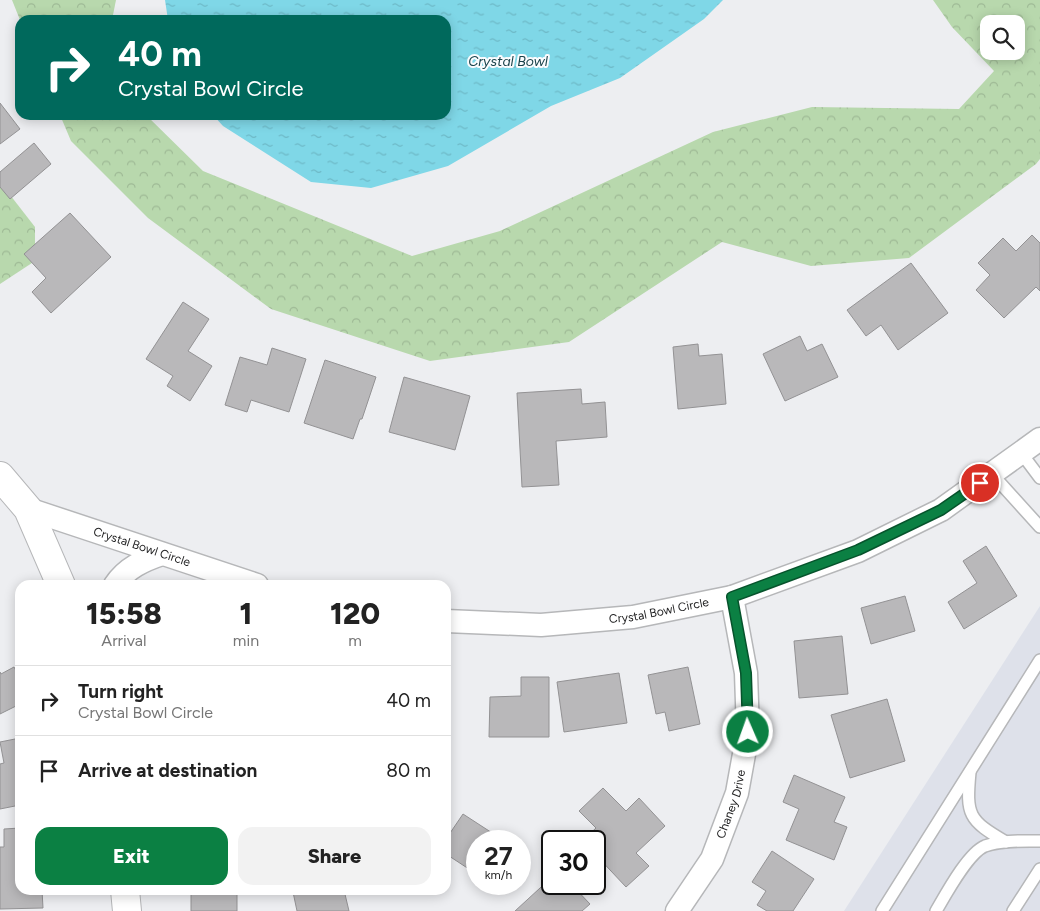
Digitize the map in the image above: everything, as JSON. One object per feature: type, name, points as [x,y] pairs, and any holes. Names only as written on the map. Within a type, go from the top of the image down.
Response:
[{"type":"street","name":"Crystal Bowl Circle","points":[[451,621],[541,625],[633,617],[732,597],[858,550],[941,510],[1022,454],[1040,439]]},
{"type":"street","points":[[0,476],[28,509],[59,580]]},
{"type":"street","name":"Crystal Bowl Circle","points":[[28,509],[241,580]]},
{"type":"street","points":[[118,580],[140,562],[162,554]]},
{"type":"street","name":"Chaney Drive","points":[[677,911],[712,860],[737,792],[748,732],[746,673],[732,597]]},
{"type":"street","points":[[125,895],[127,911]]},
{"type":"lane","points":[[1022,454],[1040,478]]},
{"type":"lane","points":[[992,474],[1040,526]]},
{"type":"lane","points":[[882,911],[1040,660]]},
{"type":"lane","points":[[970,770],[968,801],[974,819],[988,832],[1006,842]]},
{"type":"lane","points":[[936,911],[967,862],[984,846],[1006,842],[1040,840]]},
{"type":"lane","points":[[1013,911],[1040,869]]},
{"type":"shaded area","points":[[1040,606],[1040,911],[844,911]]},
{"type":"green space","points":[[12,0],[116,0],[113,15],[18,15]]},
{"type":"green space","points":[[933,0],[1040,0],[1040,159],[1036,164],[909,258],[811,266],[722,242],[569,342],[430,361],[271,309],[148,218],[71,141],[62,120],[151,120],[203,171],[412,256],[500,231],[713,132],[812,107],[959,109],[994,71],[984,60],[1025,60],[1025,15],[980,15],[980,56],[952,27]]},
{"type":"green space","points":[[0,182],[35,227],[35,261],[0,284]]},
{"type":"water","name":"Crystal Bowl","points":[[165,0],[723,0],[704,19],[620,78],[551,106],[448,166],[371,188],[311,182],[223,126],[218,120],[451,120],[451,15],[167,15]]},
{"type":"building","points":[[0,103],[20,129],[0,144]]},
{"type":"building","points":[[34,143],[51,164],[10,199],[0,187],[0,172]]},
{"type":"building","points":[[70,213],[111,257],[51,313],[32,292],[46,278],[24,254]]},
{"type":"building","points":[[1032,235],[1040,243],[1040,291],[1036,287],[1004,318],[976,290],[990,275],[978,263],[1003,238],[1016,251]]},
{"type":"building","points":[[911,263],[948,313],[898,350],[881,325],[866,336],[847,310]]},
{"type":"building","points":[[183,302],[209,319],[188,351],[212,366],[190,401],[167,386],[173,376],[146,359]]},
{"type":"building","points":[[800,336],[807,351],[822,344],[838,377],[785,401],[763,354]]},
{"type":"building","points":[[698,344],[699,356],[722,354],[726,404],[678,409],[673,347]]},
{"type":"building","points":[[272,348],[306,359],[289,412],[251,400],[247,412],[225,405],[240,357],[267,365]]},
{"type":"building","points":[[325,360],[376,377],[353,439],[304,423]]},
{"type":"building","points":[[404,377],[470,396],[455,450],[389,432]]},
{"type":"building","points":[[581,389],[582,404],[605,402],[607,437],[556,441],[559,485],[522,487],[517,393]]},
{"type":"building","points":[[986,546],[1017,596],[964,629],[948,602],[977,583],[963,561]]},
{"type":"building","points":[[905,596],[915,631],[871,644],[861,608]]},
{"type":"building","points":[[842,636],[848,694],[799,698],[794,641]]},
{"type":"building","points":[[14,667],[15,669],[15,706],[0,714],[0,672],[1,674]]},
{"type":"building","points":[[688,667],[700,724],[669,731],[665,712],[656,714],[648,675]]},
{"type":"building","points":[[619,673],[627,723],[564,732],[557,682]]},
{"type":"building","points":[[521,677],[549,677],[549,737],[489,737],[490,697],[521,696]]},
{"type":"building","points":[[887,699],[905,761],[850,778],[831,715]]},
{"type":"building","points":[[15,739],[15,806],[0,809],[0,764],[4,763],[0,742]]},
{"type":"building","points":[[794,775],[845,797],[834,822],[847,827],[834,860],[786,840],[799,809],[783,802]]},
{"type":"building","points":[[603,788],[626,811],[639,798],[665,826],[636,853],[649,866],[626,887],[606,866],[606,830],[594,830],[596,828],[579,811]]},
{"type":"building","points":[[463,814],[488,830],[466,830],[466,867],[451,857],[451,832]]},
{"type":"building","points":[[15,828],[15,895],[42,895],[43,908],[0,909],[0,847],[4,847],[4,829]]},
{"type":"building","points":[[772,851],[814,879],[793,911],[767,911],[757,905],[766,891],[752,882]]},
{"type":"building","points":[[541,887],[541,895],[581,895],[590,904],[582,911],[515,911]]},
{"type":"building","points":[[191,895],[237,895],[237,911],[191,911]]},
{"type":"building","points":[[294,895],[345,895],[349,911],[297,911]]},
{"type":"route","points":[[748,732],[746,673],[732,597],[858,550],[941,510],[980,483]]}]
